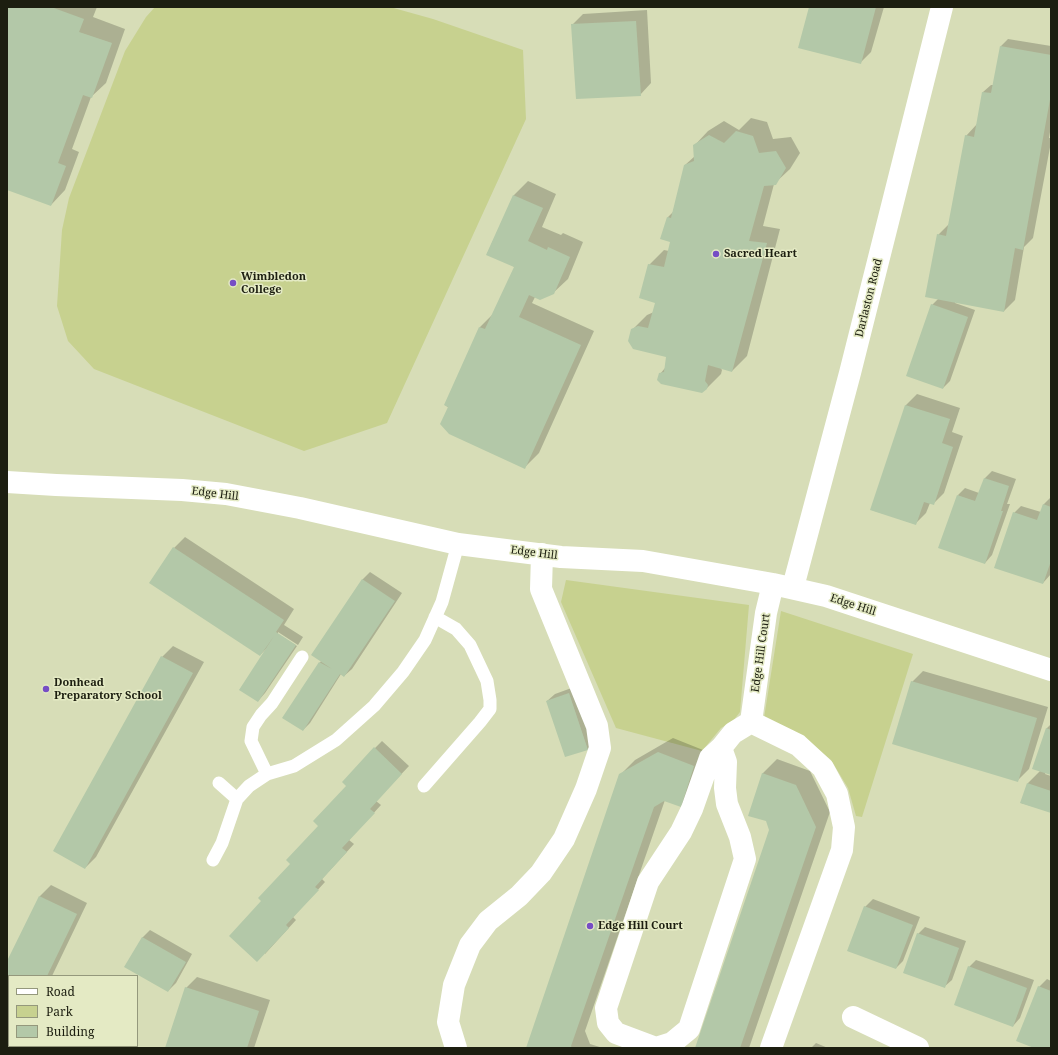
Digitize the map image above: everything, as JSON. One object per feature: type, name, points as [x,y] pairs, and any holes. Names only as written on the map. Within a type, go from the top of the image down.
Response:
[{"type":"street","name":"Darlaston Road","points":[[783,586],[850,373],[942,7]]},
{"type":"street","name":"Edge Hill","points":[[7,482],[182,490],[226,494],[308,510],[458,544],[561,557],[643,561],[783,586],[826,596],[1051,670]]},
{"type":"street","points":[[456,1048],[448,1022],[454,985],[470,945],[488,921],[519,896],[541,874],[567,832],[586,789],[600,748],[597,726],[541,589],[542,554]]},
{"type":"street","name":"Edge Hill Court","points":[[751,722],[766,612],[783,586]]},
{"type":"street","points":[[721,748],[726,762],[725,788],[727,804],[740,837],[745,859],[689,1029],[672,1043],[656,1048],[616,1033],[608,1023],[606,1008],[648,882],[681,832],[692,809],[710,758],[721,748],[733,733],[751,722],[798,745],[823,768],[837,794],[844,827],[842,850],[771,1048]]},
{"type":"street","points":[[853,1017],[918,1048]]},
{"type":"lane","points":[[213,860],[222,843],[237,799],[249,786],[267,774],[294,766],[336,740],[374,706],[403,672],[425,640],[442,602],[458,544]]},
{"type":"lane","points":[[424,786],[490,709],[487,681],[470,645],[456,629],[435,617]]},
{"type":"lane","points":[[267,774],[252,741],[253,727],[272,703],[302,657]]},
{"type":"lane","points":[[219,783],[237,799]]},
{"type":"green space","name":"Wimbledon College","points":[[155,7],[390,7],[433,19],[523,50],[526,119],[387,423],[304,451],[94,369],[68,341],[57,306],[62,230],[69,198],[125,51],[146,17]]},
{"type":"green space","points":[[566,580],[749,605],[740,712],[733,721],[721,728],[702,751],[616,728],[561,602]]},
{"type":"green space","points":[[781,611],[913,654],[862,817],[856,816],[848,788],[831,760],[802,736],[764,718]]},
{"type":"building","points":[[8,7],[51,7],[84,19],[79,32],[112,43],[92,98],[83,95],[58,163],[66,166],[51,206],[7,190]]},
{"type":"building","points":[[809,7],[876,7],[861,64],[798,48]]},
{"type":"building","points":[[636,21],[641,96],[576,99],[571,24]]},
{"type":"building","points":[[1000,46],[1051,55],[1051,94],[1023,250],[1015,248],[1004,312],[925,297],[937,234],[946,236],[965,135],[974,137],[982,92],[991,93]]},
{"type":"building","name":"Sacred Heart","points":[[736,131],[753,136],[759,153],[776,151],[786,168],[776,185],[764,186],[749,241],[767,243],[732,372],[708,365],[705,381],[708,385],[707,389],[702,393],[661,384],[657,380],[659,373],[664,372],[666,357],[633,349],[628,341],[631,329],[638,326],[648,328],[655,303],[639,298],[648,264],[664,267],[670,242],[660,239],[667,217],[671,218],[684,165],[694,161],[693,145],[709,135],[724,143]]},
{"type":"building","points":[[513,195],[543,208],[528,241],[547,250],[548,247],[570,257],[554,294],[540,300],[529,295],[519,317],[581,345],[525,469],[449,434],[440,424],[448,407],[444,405],[479,327],[485,329],[514,267],[486,255]]},
{"type":"building","points":[[931,304],[968,317],[943,389],[906,376]]},
{"type":"building","points":[[905,405],[950,419],[942,443],[953,447],[934,505],[924,502],[916,525],[870,510]]},
{"type":"building","points":[[984,478],[1009,486],[1001,511],[1003,511],[985,564],[938,548],[957,495],[975,501]]},
{"type":"building","points":[[1043,504],[1051,507],[1051,561],[1043,584],[994,568],[1013,512],[1037,520]]},
{"type":"building","points":[[173,547],[284,620],[276,632],[296,645],[258,702],[239,690],[274,636],[260,656],[149,583]]},
{"type":"building","points":[[362,579],[395,601],[344,677],[340,674],[303,731],[282,718],[319,662],[332,669],[311,655]]},
{"type":"building","points":[[161,656],[193,673],[85,869],[53,851]]},
{"type":"building","points":[[911,681],[1037,718],[1018,782],[892,744]]},
{"type":"building","points":[[569,693],[588,750],[565,757],[546,701]]},
{"type":"building","points":[[1046,728],[1051,730],[1051,775],[1032,769]]},
{"type":"building","points":[[374,747],[402,774],[370,809],[375,813],[342,848],[347,852],[315,887],[319,890],[286,925],[289,928],[257,962],[229,936],[261,901],[258,898],[290,864],[286,860],[318,826],[313,821],[346,786],[342,782]]},
{"type":"building","name":"Edge Hill Court","points":[[658,752],[694,766],[681,807],[664,801],[654,807],[571,1046],[572,1048],[526,1048],[619,774]]},
{"type":"building","points":[[762,773],[796,785],[816,827],[740,1048],[695,1048],[769,830],[766,821],[748,816]]},
{"type":"building","points":[[1027,783],[1051,791],[1051,813],[1020,803]]},
{"type":"building","points":[[39,896],[77,914],[47,975],[8,975],[8,976],[7,961]]},
{"type":"building","points":[[864,906],[913,925],[896,969],[847,951]]},
{"type":"building","points":[[917,933],[959,948],[945,988],[903,973]]},
{"type":"building","points":[[142,937],[186,962],[168,992],[124,967]]},
{"type":"building","points":[[968,966],[1027,988],[1013,1027],[954,1005]]},
{"type":"building","points":[[1038,986],[1051,991],[1051,1048],[1034,1048],[1016,1041]]},
{"type":"building","points":[[185,987],[259,1011],[247,1048],[165,1048]]},
{"type":"place","name":"Sacred Heart","points":[[716,254]]},
{"type":"place","name":"Wimbledon College","points":[[233,283]]},
{"type":"place","name":"Donhead Preparatory School","points":[[46,689]]},
{"type":"place","name":"Edge Hill Court","points":[[590,926]]}]
